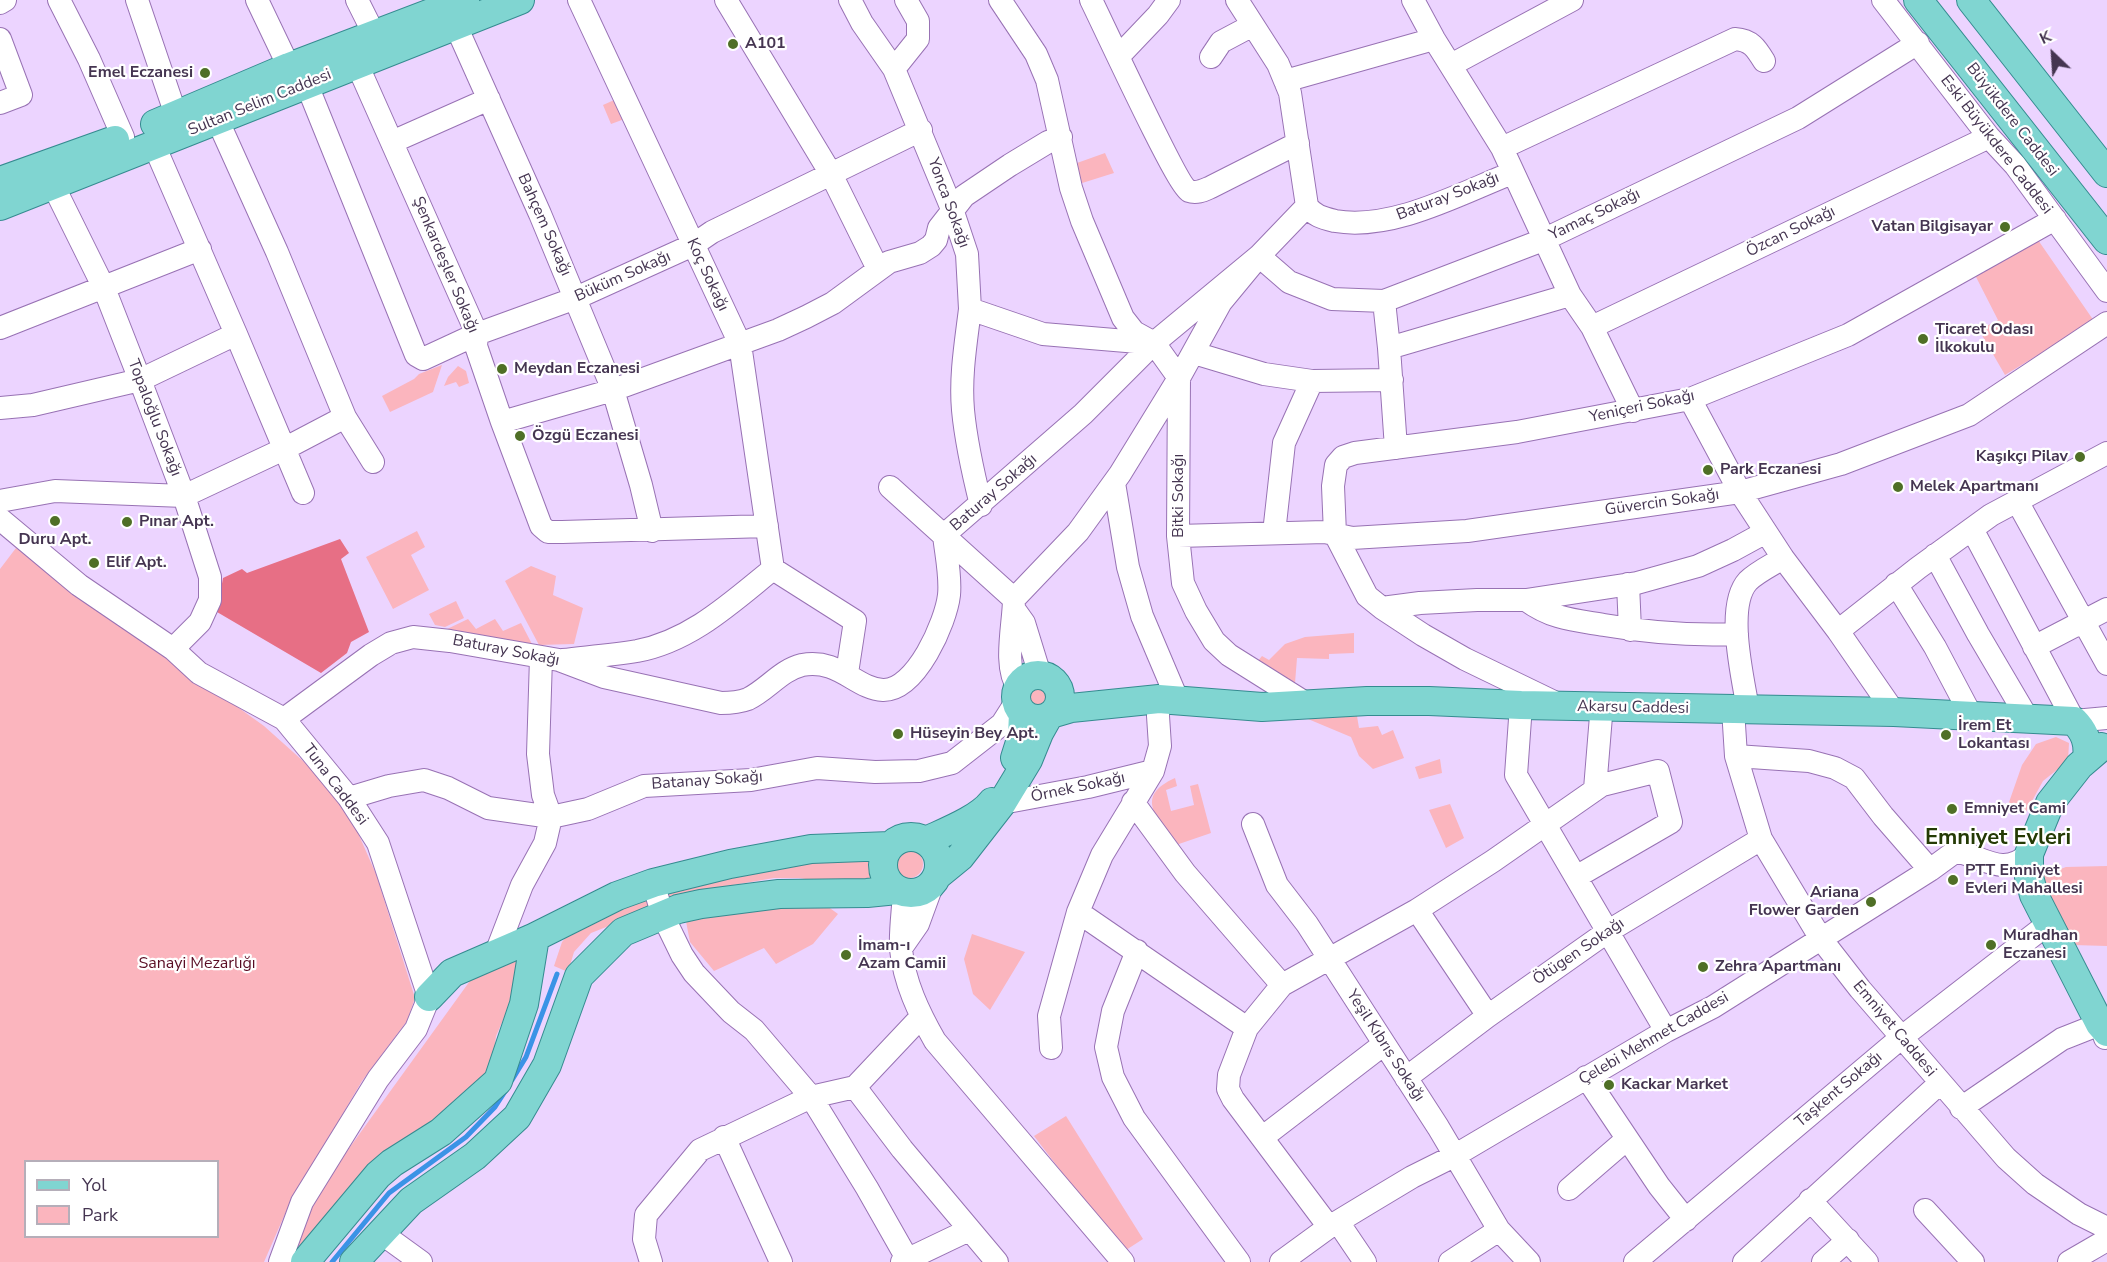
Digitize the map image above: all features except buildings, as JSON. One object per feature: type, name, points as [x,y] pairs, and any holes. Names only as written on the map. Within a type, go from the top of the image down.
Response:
[{"type":"main road","name":"Sultan Selim Caddesi","points":[[0,181],[141,136],[217,119],[374,34],[463,10],[520,0]]},
{"type":"main road","name":"Büyükdere Caddesi","points":[[1917,0],[2107,240]]},
{"type":"main road","points":[[1971,0],[2107,173]]},
{"type":"main road","name":"Sultan Selim Caddesi","points":[[0,206],[53,185],[176,115],[298,76],[357,64],[463,10]]},
{"type":"main road","points":[[354,1262],[411,1201],[475,1156],[517,1117],[547,1065],[579,976],[623,932],[678,909],[700,904],[779,894],[920,892],[960,857],[1002,803],[1028,760],[1039,732],[1037,699]]},
{"type":"main road","points":[[926,841],[966,822],[989,806],[1012,765],[1037,699]]},
{"type":"main road","name":"Akarsu Caddesi","points":[[1037,699],[1071,708],[1169,700],[1262,707],[1367,701],[1429,701],[1562,706],[1894,712],[2074,721]]},
{"type":"main road","points":[[2074,721],[2081,728],[2087,741],[2097,750],[2050,802],[2029,854],[2029,877],[2034,895],[2105,1033]]},
{"type":"main road","points":[[900,891],[885,878],[883,870],[885,853],[890,846],[903,838],[911,837],[926,841],[938,856],[939,865],[935,879]]},
{"type":"main road","points":[[429,997],[452,973],[535,937],[617,896],[653,883],[730,864],[811,849],[890,846]]},
{"type":"main road","points":[[304,1262],[378,1175],[392,1163],[441,1132],[498,1081],[524,1004],[535,937]]},
{"type":"street","points":[[0,3],[5,0]]},
{"type":"street","points":[[59,0],[89,59],[141,136],[200,249],[303,494]]},
{"type":"street","points":[[137,0],[176,115]]},
{"type":"street","points":[[257,0],[298,76]]},
{"type":"street","points":[[357,0],[374,34]]},
{"type":"street","name":"Koç Sokağı","points":[[579,0],[740,344],[774,569]]},
{"type":"street","points":[[726,0],[831,174],[878,269]]},
{"type":"street","name":"Yonca Sokağı","points":[[850,0],[894,69],[921,130],[967,254],[970,309],[964,363],[963,407],[967,450],[981,505]]},
{"type":"street","points":[[894,69],[918,39],[918,21],[906,0]]},
{"type":"street","points":[[1000,0],[1036,54],[1047,80],[1071,188],[1082,221],[1123,318],[1134,332],[1154,344],[1179,378]]},
{"type":"street","points":[[1091,0],[1170,160],[1184,187],[1190,192],[1198,192],[1211,187],[1298,143]]},
{"type":"street","points":[[1119,56],[1158,15],[1168,0]]},
{"type":"street","points":[[1238,0],[1286,81],[1290,93],[1307,206]]},
{"type":"street","points":[[1413,0],[1434,39],[1502,148],[1570,295],[1592,327],[1633,411]]},
{"type":"street","points":[[1451,65],[1572,0]]},
{"type":"street","name":"Eski Büyükdere Caddesi","points":[[1883,0],[1989,137],[2015,165],[2107,291]]},
{"type":"street","name":"Bahçem Sokağı","points":[[463,10],[489,99],[576,298],[613,390],[652,531]]},
{"type":"street","points":[[1211,57],[1221,42],[1254,25]]},
{"type":"street","points":[[0,39],[21,95],[0,103]]},
{"type":"street","points":[[1286,81],[1434,39]]},
{"type":"street","points":[[1502,148],[1735,39],[1744,39],[1755,46],[1764,61]]},
{"type":"street","name":"Yamaç Sokağı","points":[[1259,256],[1289,282],[1332,299],[1384,302],[1543,240],[1798,118],[1918,43]]},
{"type":"street","name":"Şenkardeşler Sokağı","points":[[357,64],[477,334],[476,346],[541,526],[548,532],[652,531],[767,526]]},
{"type":"street","name":"Büküm Sokağı","points":[[298,76],[416,355],[423,359],[477,334],[576,298],[693,245],[712,232],[921,130]]},
{"type":"street","points":[[392,142],[489,99]]},
{"type":"street","points":[[217,119],[278,252],[345,417],[373,462]]},
{"type":"street","points":[[502,422],[613,390],[778,330],[824,308],[889,262],[920,253],[931,246],[936,240],[939,228],[964,196],[1010,165],[1048,142],[1061,137]]},
{"type":"street","name":"Özcan Sokağı","points":[[1592,327],[1989,137]]},
{"type":"street","name":"Baturay Sokağı","points":[[284,719],[350,669],[401,639],[412,637],[450,640],[550,659],[604,677],[721,704],[735,703],[748,698],[782,675],[802,665],[819,664],[847,673],[875,689],[896,688],[922,663],[936,635],[949,595],[944,535],[1083,414],[1154,344],[1259,256],[1307,206],[1315,215],[1350,224],[1380,221],[1403,216],[1512,173]]},
{"type":"street","name":"Topaloğlu Sokağı","points":[[53,185],[104,288],[141,380],[184,496],[210,577],[210,600],[200,622],[172,649]]},
{"type":"street","name":"Yeniçeri Sokağı","points":[[1335,534],[1333,486],[1336,465],[1343,457],[1355,453],[1517,432],[1690,399],[1848,335],[2055,219]]},
{"type":"street","points":[[0,328],[200,249]]},
{"type":"street","points":[[1037,699],[1012,674],[1014,604],[1078,532],[1114,483],[1194,353],[1221,302],[1259,256]]},
{"type":"street","points":[[1389,348],[1570,295]]},
{"type":"street","points":[[1384,302],[1396,448]]},
{"type":"street","points":[[970,309],[1043,334],[1154,344]]},
{"type":"street","name":"Güvercin Sokağı","points":[[1178,536],[1325,532],[1352,538],[1467,531],[1740,492],[1841,464],[1969,415],[2107,323]]},
{"type":"street","points":[[0,408],[33,405],[141,380],[236,334]]},
{"type":"street","points":[[1194,353],[1264,375],[1312,381],[1392,380]]},
{"type":"street","name":"Bitki Sokağı","points":[[1179,378],[1178,536],[1183,583],[1214,641],[1229,655],[1307,704]]},
{"type":"street","points":[[1274,534],[1284,443],[1312,381]]},
{"type":"street","points":[[1690,399],[1740,492],[1766,532],[1894,712]]},
{"type":"street","points":[[0,501],[55,491],[184,496],[284,449],[345,417]]},
{"type":"street","points":[[1838,631],[1896,584],[1972,528],[2107,453]]},
{"type":"street","points":[[1051,1048],[1049,1016],[1078,912],[1102,855],[1132,802],[1153,771],[1160,746],[1158,716],[1169,700],[1128,567],[1114,483]]},
{"type":"street","points":[[890,487],[944,535],[1014,604]]},
{"type":"street","points":[[2017,501],[2107,664]]},
{"type":"street","name":"Tuna Caddesi","points":[[0,519],[80,585],[172,649],[199,673],[284,719],[349,798],[378,843],[429,997]]},
{"type":"street","points":[[1972,528],[2074,721]]},
{"type":"street","points":[[1382,608],[1420,603],[1526,600],[1628,584],[1698,566],[1766,532]]},
{"type":"street","points":[[1335,534],[1367,596],[1382,608],[1423,635],[1465,658],[1562,706]]},
{"type":"street","points":[[1935,555],[2028,719]]},
{"type":"street","name":"Emniyet Caddesi","points":[[1783,558],[1749,580],[1738,602],[1740,709],[1736,756],[1761,839],[1821,939],[1860,989],[1961,1108],[2006,1158],[2035,1184],[2079,1214],[2107,1228]]},
{"type":"street","points":[[496,953],[522,885],[545,843],[551,818],[543,795],[538,754],[550,659],[639,651],[675,639],[711,619],[774,569],[855,621],[847,673]]},
{"type":"street","points":[[1628,584],[1630,630]]},
{"type":"street","points":[[1896,584],[1935,647],[1972,717]]},
{"type":"street","points":[[1526,600],[1556,617],[1630,630],[1690,636],[1737,634]]},
{"type":"street","points":[[2034,646],[2107,609]]},
{"type":"street","name":"Batanay Sokağı","points":[[349,798],[389,786],[424,780],[448,788],[488,808],[551,818],[588,809],[644,786],[751,780],[817,768],[875,772],[919,771],[952,763],[1037,699]]},
{"type":"street","points":[[1521,705],[1516,775],[1666,1031]]},
{"type":"street","points":[[1595,789],[1600,716]]},
{"type":"street","name":"Akarsu Caddesi","points":[[2074,721],[2107,718]]},
{"type":"street","points":[[1736,756],[1809,761],[1835,768],[1854,778],[1883,816],[1930,870]]},
{"type":"street","name":"Örnek Sokağı","points":[[1002,803],[1088,787],[1153,771]]},
{"type":"street","points":[[1365,1262],[1233,1099],[1228,1089],[1229,1075],[1247,1028],[1282,985],[1417,909],[1595,789],[1602,785],[1658,771],[1671,822],[1576,877]]},
{"type":"street","points":[[1132,802],[1185,873],[1282,985]]},
{"type":"street","name":"Yeşil Kıbrıs Sokağı","points":[[1253,824],[1277,885],[1306,924],[1438,1127],[1499,1230],[1529,1262]]},
{"type":"street","name":"Ötügen Sokağı","points":[[1406,1078],[1488,1016],[1607,932],[1761,839]]},
{"type":"street","name":"Çelebi Mehmet Caddesi","points":[[1281,1262],[1334,1224],[1412,1177],[1454,1156],[1586,1077],[1713,1007],[1930,870],[1956,851],[2003,866],[2012,866],[2029,854]]},
{"type":"street","points":[[901,948],[918,924],[935,879]]},
{"type":"street","points":[[653,883],[663,916],[682,955],[694,973],[731,1012],[754,1030],[811,1097],[867,1188],[906,1261],[969,1230]]},
{"type":"street","points":[[900,891],[901,948],[905,973],[921,1017],[935,1041],[1123,1262]]},
{"type":"street","points":[[1417,909],[1488,1016]]},
{"type":"street","points":[[1078,912],[1247,1028]]},
{"type":"street","name":"Taşkent Sokağı","points":[[1635,1262],[1902,1037],[2049,923]]},
{"type":"street","points":[[1137,951],[1113,1011],[1106,1047],[1113,1077],[1134,1118],[1239,1262]]},
{"type":"street","points":[[280,1262],[302,1202],[378,1079],[416,1029],[429,997]]},
{"type":"street","points":[[651,1262],[644,1239],[646,1215],[700,1150],[811,1097],[855,1088],[921,1017]]},
{"type":"street","points":[[1961,1108],[2062,1039],[2105,1033]]},
{"type":"street","points":[[1263,1137],[1384,1044]]},
{"type":"street","points":[[1586,1077],[1627,1139],[1686,1220]]},
{"type":"street","points":[[1744,1262],[1940,1083]]},
{"type":"street","points":[[855,1088],[902,1149],[997,1262]]},
{"type":"street","points":[[724,1137],[781,1262]]},
{"type":"street","points":[[1569,1189],[1627,1139]]},
{"type":"street","points":[[1810,1200],[1867,1262]]},
{"type":"street","points":[[1924,1210],[1973,1262]]},
{"type":"street","points":[[1450,1262],[1499,1230]]},
{"type":"street","points":[[381,1233],[421,1262]]},
{"type":"street","points":[[1823,1262],[1848,1240]]},
{"type":"street","points":[[2069,1262],[2107,1240]]},
{"type":"green space","points":[[621,97],[630,117],[611,124],[603,105]]},
{"type":"green space","points":[[1105,153],[1114,173],[1079,184],[1077,163]]},
{"type":"green space","points":[[2038,240],[2094,321],[2005,375],[1979,330],[1998,320],[1975,275]]},
{"type":"green space","points":[[442,365],[433,392],[390,412],[382,396],[419,374]]},
{"type":"green space","points":[[458,366],[466,371],[469,383],[459,387],[456,382],[444,386],[448,377]]},
{"type":"green space","points":[[417,531],[425,547],[411,555],[429,590],[393,609],[366,557]]},
{"type":"green space","name":"Sanayi Mezarlığı","points":[[16,548],[264,726],[312,769],[351,817],[376,874],[415,998],[407,1021],[362,1081],[288,1207],[264,1262],[0,1262],[0,569]]},
{"type":"green space","points":[[531,566],[556,576],[553,595],[583,608],[574,644],[539,645],[505,581]]},
{"type":"green space","points":[[456,601],[464,618],[445,627],[435,625],[429,614]]},
{"type":"green space","points":[[468,619],[476,629],[495,619],[503,631],[521,623],[533,646],[445,630]]},
{"type":"green space","points":[[1354,633],[1354,653],[1329,654],[1329,659],[1297,658],[1295,683],[1257,662],[1262,656],[1269,660],[1285,644],[1305,637]]},
{"type":"green space","points":[[1039,685],[1047,688],[1050,696],[1047,704],[1039,707],[1031,704],[1028,696],[1031,688]]},
{"type":"green space","points":[[1357,716],[1359,728],[1378,726],[1382,735],[1393,730],[1404,758],[1373,769],[1359,756],[1351,737],[1308,719]]},
{"type":"green space","points":[[2056,737],[2069,743],[2068,761],[2043,781],[2026,812],[2007,808],[2022,765],[2036,744]]},
{"type":"green space","points":[[1440,759],[1442,773],[1419,779],[1415,767]]},
{"type":"green space","points":[[1175,778],[1177,786],[1166,790],[1171,811],[1194,805],[1190,786],[1198,784],[1211,833],[1176,845],[1157,817],[1152,800],[1162,785]]},
{"type":"green space","points":[[1450,804],[1464,838],[1446,848],[1429,810]]},
{"type":"green space","points":[[909,850],[919,854],[923,864],[919,874],[909,878],[899,874],[895,864],[899,854]]},
{"type":"green space","points":[[866,858],[870,864],[872,882],[843,885],[799,878],[774,878],[704,890],[669,902],[666,889],[807,861]]},
{"type":"green space","points":[[2107,866],[2107,946],[2073,945],[2041,886],[2044,875],[2066,867]]},
{"type":"green space","points":[[635,897],[649,901],[647,911],[591,933],[574,952],[568,972],[554,966],[562,942],[573,929]]},
{"type":"green space","points":[[816,898],[838,914],[813,944],[776,964],[764,948],[714,971],[690,942],[684,911]]},
{"type":"green space","points":[[972,934],[1025,952],[990,1010],[973,994],[964,959]]},
{"type":"green space","points":[[517,954],[522,977],[496,1036],[493,1060],[478,1085],[353,1185],[292,1254],[305,1217],[324,1183],[480,967]]},
{"type":"green space","points":[[1066,1116],[1143,1239],[1123,1252],[1034,1136]]},
{"type":"shaded area","points":[[340,539],[349,553],[341,559],[369,632],[351,642],[347,653],[321,673],[217,612],[223,578],[242,569],[247,573]]},
{"type":"waterway","points":[[512,1080],[526,1057],[557,974]]},
{"type":"waterway","points":[[332,1262],[389,1193],[466,1137],[495,1107],[506,1090]]},
{"type":"place","name":"A101","points":[[733,44]]},
{"type":"place","name":"Emel Eczanesi","points":[[205,73]]},
{"type":"place","name":"Vatan Bilgisayar","points":[[2005,227]]},
{"type":"place","name":"Ticaret Odası İlkokulu","points":[[1923,339]]},
{"type":"place","name":"Meydan Eczanesi","points":[[502,369]]},
{"type":"place","name":"Özgü Eczanesi","points":[[520,436]]},
{"type":"place","name":"Kaşıkçı Pilav","points":[[2080,457]]},
{"type":"place","name":"Park Eczanesi","points":[[1708,470]]},
{"type":"place","name":"Melek Apartmanı","points":[[1898,487]]},
{"type":"place","name":"Duru Apt.","points":[[55,521]]},
{"type":"place","name":"Pınar Apt.","points":[[127,522]]},
{"type":"place","name":"Elif Apt.","points":[[94,563]]},
{"type":"place","name":"Hüseyin Bey Apt.","points":[[898,734]]},
{"type":"place","name":"İrem Et Lokantası","points":[[1946,735]]},
{"type":"place","name":"Emniyet Cami","points":[[1952,809]]},
{"type":"place","name":"PTT Emniyet Evleri Mahallesi","points":[[1953,880]]},
{"type":"place","name":"Ariana Flower Garden","points":[[1871,902]]},
{"type":"place","name":"Muradhan Eczanesi","points":[[1991,945]]},
{"type":"place","name":"İmam-ı Azam Camii","points":[[846,955]]},
{"type":"place","name":"Zehra Apartmanı","points":[[1703,967]]},
{"type":"place","name":"Kackar Market","points":[[1609,1085]]},
{"type":"district","name":"Emniyet Evleri","points":[[1998,839]]}]
